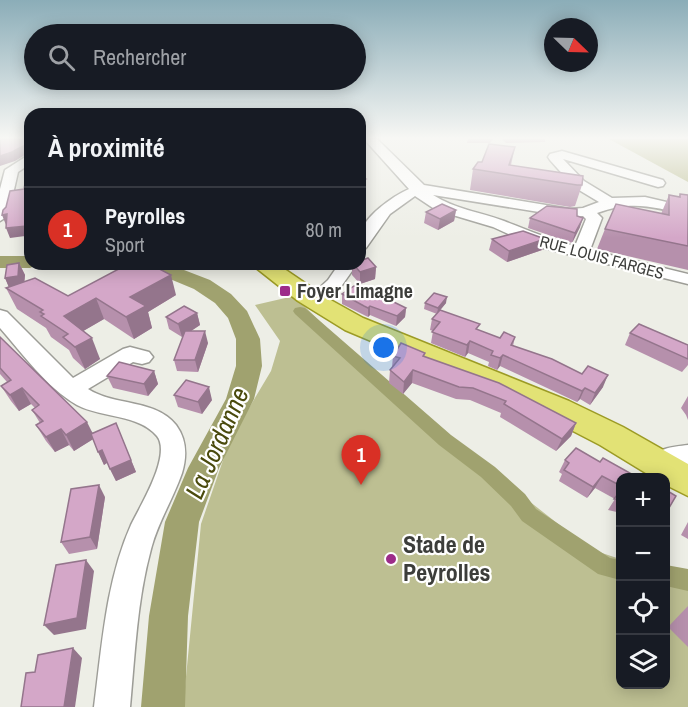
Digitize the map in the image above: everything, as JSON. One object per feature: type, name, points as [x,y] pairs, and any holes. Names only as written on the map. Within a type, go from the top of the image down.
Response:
[{"type":"main road","points":[[270,270],[314,301],[354,324],[480,374],[582,420],[660,463],[688,482]]},
{"type":"street","points":[[0,216],[6,172]]},
{"type":"street","name":"RUE LOUIS FARGES","points":[[401,172],[420,189],[420,193],[441,207],[498,224],[542,243],[688,279]]},
{"type":"street","points":[[568,172],[579,184],[610,203]]},
{"type":"street","points":[[620,172],[658,183]]},
{"type":"street","points":[[366,236],[388,205],[420,189],[570,213],[587,212],[610,203],[637,200],[688,211]]},
{"type":"street","points":[[581,253],[594,218],[587,212]]},
{"type":"street","points":[[314,301],[334,284],[344,270]]},
{"type":"street","points":[[0,316],[72,389],[89,400],[152,420],[169,433],[173,444],[173,458],[168,473],[136,549],[119,639],[112,707]]},
{"type":"street","points":[[72,389],[130,354],[142,357]]},
{"type":"street","points":[[660,463],[671,457],[688,455]]},
{"type":"green space","points":[[670,172],[688,172],[688,182]]},
{"type":"green space","points":[[294,296],[338,339],[459,446],[590,549],[616,558],[616,689],[670,689],[670,570],[688,572],[688,707],[183,707],[201,524],[230,440],[271,371],[280,341],[255,305]]},
{"type":"building","points":[[492,172],[556,172],[583,176],[582,185]]},
{"type":"building","points":[[24,189],[24,226],[6,228],[7,214],[2,215],[10,191]]},
{"type":"building","points":[[680,194],[688,195],[688,246],[605,229],[616,204],[669,215],[669,195],[680,197]]},
{"type":"building","points":[[442,204],[456,210],[440,219],[426,212]]},
{"type":"building","points":[[547,206],[577,209],[577,216],[583,218],[575,233],[530,218]]},
{"type":"building","points":[[523,231],[545,239],[509,251],[492,239]]},
{"type":"building","points":[[368,258],[376,267],[360,272],[358,270],[366,270],[366,259]]},
{"type":"building","points":[[19,263],[18,276],[5,278],[7,265]]},
{"type":"building","points":[[117,270],[161,270],[171,275],[130,297],[146,306],[126,317],[96,298],[64,316],[92,338],[75,347],[63,337],[68,334],[41,316],[44,314],[40,312],[43,310],[6,288],[35,278],[68,296]]},
{"type":"building","points":[[357,284],[406,308],[397,316],[370,306],[368,308],[342,294]]},
{"type":"building","points":[[434,293],[447,297],[438,308],[425,303]]},
{"type":"building","points":[[184,306],[197,313],[178,324],[166,317]]},
{"type":"building","points":[[440,310],[480,324],[476,329],[500,338],[504,332],[515,337],[511,345],[552,359],[582,374],[588,366],[608,375],[595,393],[585,388],[582,391],[503,355],[500,358],[491,355],[493,351],[470,341],[467,345],[432,332],[440,322],[432,319]]},
{"type":"building","points":[[639,324],[688,345],[688,359],[630,333]]},
{"type":"building","points":[[185,331],[205,331],[195,360],[174,360]]},
{"type":"building","points":[[0,337],[87,422],[66,435],[61,429],[46,437],[36,425],[43,421],[32,410],[39,405],[22,388],[10,395],[1,386],[11,380],[0,368]]},
{"type":"building","points":[[401,343],[425,353],[423,356],[499,383],[576,423],[562,439],[504,404],[506,401],[473,388],[459,387],[413,370],[404,382],[390,370],[400,358],[393,356]]},
{"type":"building","points":[[119,362],[154,371],[144,384],[107,376]]},
{"type":"building","points":[[186,380],[209,387],[198,402],[174,395]]},
{"type":"building","points":[[116,423],[131,460],[110,469],[102,450],[98,452],[91,434]]},
{"type":"building","points":[[576,448],[600,462],[603,458],[630,473],[616,473],[616,483],[602,476],[593,487],[564,470],[569,463],[565,460]]},
{"type":"building","points":[[99,485],[90,537],[61,542],[71,489]]},
{"type":"building","points":[[670,492],[676,496],[670,506]]},
{"type":"building","points":[[86,560],[77,618],[44,625],[56,565]]},
{"type":"building","points":[[73,648],[64,707],[21,707],[26,673],[35,672],[38,655]]},
{"type":"waterway","name":"La Jordanne","points":[[0,262],[24,262]]},
{"type":"waterway","name":"La Jordanne","points":[[158,270],[177,274],[202,285],[223,298],[239,317],[248,339],[249,366],[240,399],[203,468],[182,522],[169,616],[163,707]]},
{"type":"waterway","points":[[300,311],[445,440],[488,472],[518,500],[529,515],[606,567],[616,569]]},
{"type":"waterway","points":[[670,577],[688,580]]},
{"type":"place","name":"Foyer Limagne","points":[[285,291]]},
{"type":"place","name":"Peyrolles","points":[[361,485]]},
{"type":"place","name":"Stade de Peyrolles","points":[[391,559]]}]
